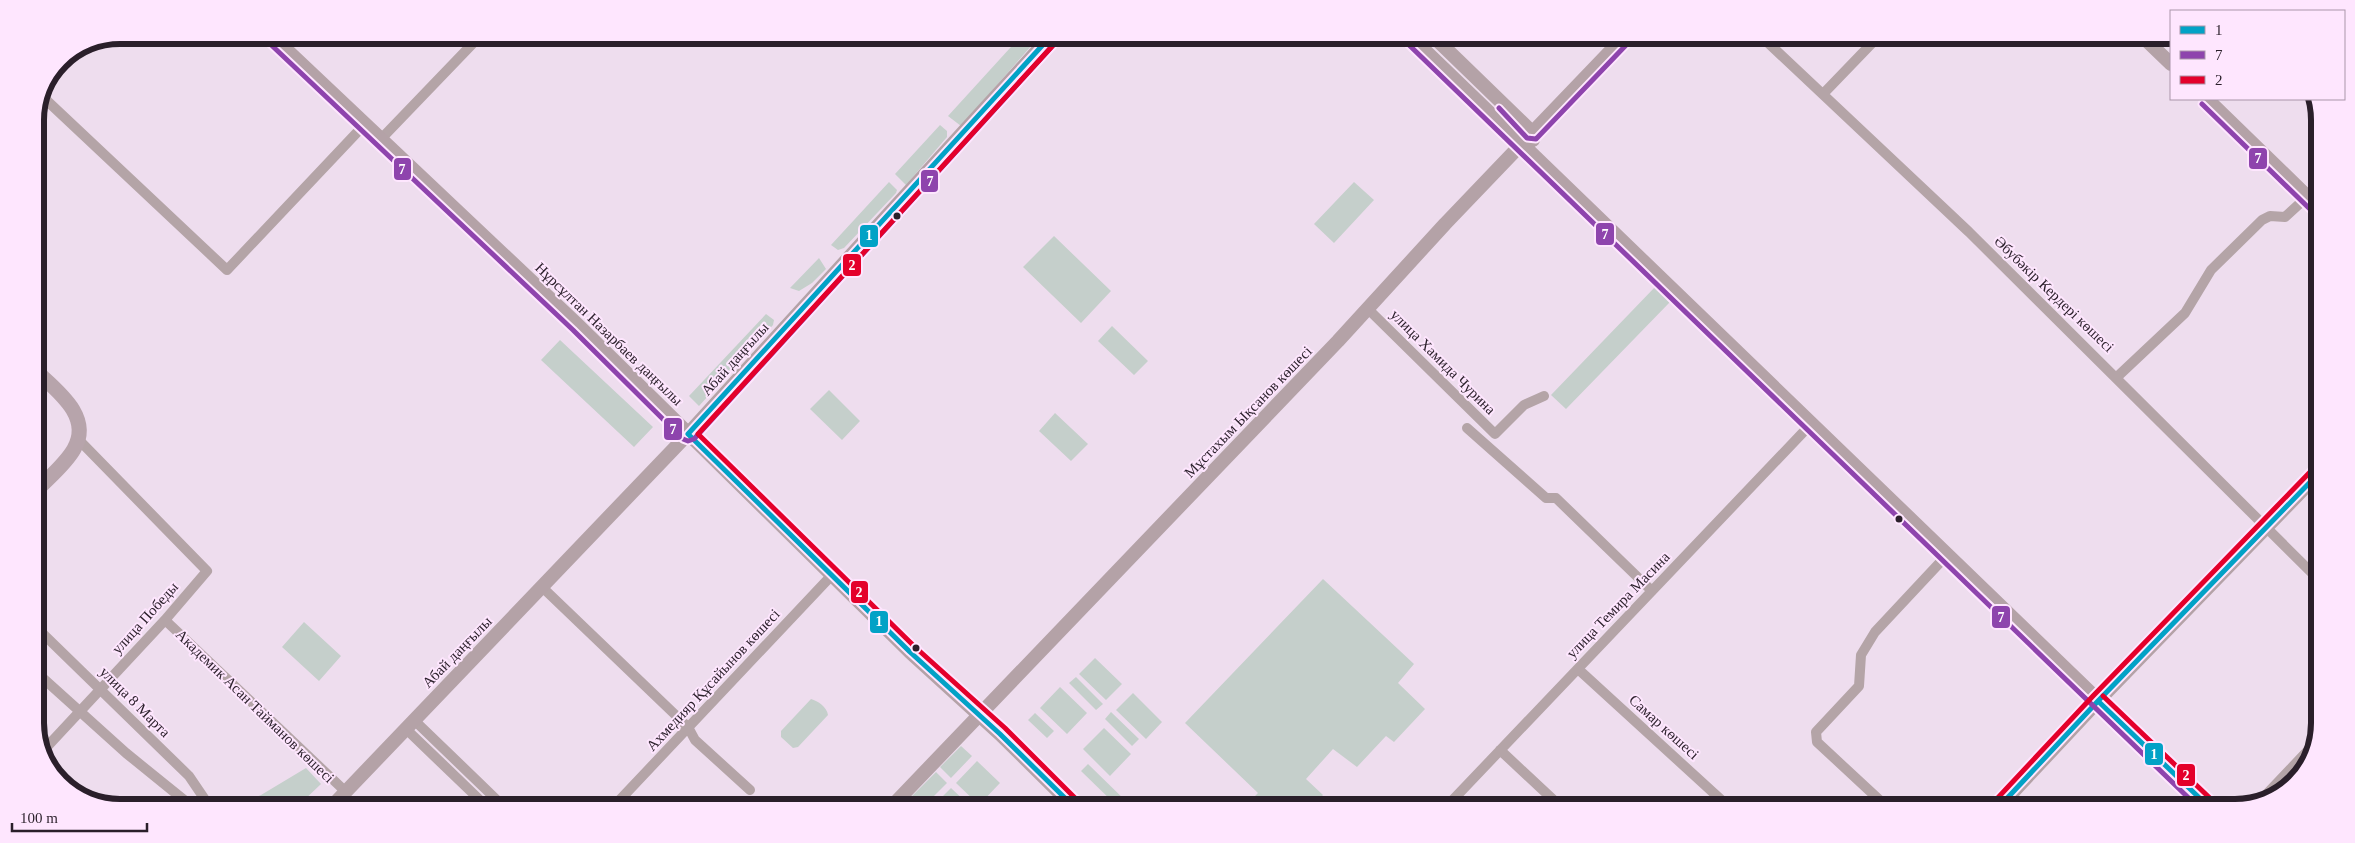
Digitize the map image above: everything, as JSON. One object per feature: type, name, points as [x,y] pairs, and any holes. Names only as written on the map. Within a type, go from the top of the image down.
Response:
[{"type":"main road","points":[[44,379],[70,404],[78,419],[74,437],[74,449],[44,482]]},
{"type":"main road","points":[[44,391],[64,410],[74,437]]},
{"type":"main road","points":[[44,469],[74,437]]},
{"type":"street","name":"Нұрсұлтан Назарбаев даңғылы","points":[[281,44],[578,324],[910,652],[979,715],[1066,799]]},
{"type":"street","points":[[380,139],[472,44]]},
{"type":"street","name":"Абай даңғылы","points":[[339,799],[688,434],[1044,44]]},
{"type":"street","points":[[1418,44],[2201,799]]},
{"type":"street","points":[[1441,44],[1532,132],[1536,156]]},
{"type":"street","name":"Мұстахым Ықсанов көшесі","points":[[899,799],[1368,309],[1532,132],[1617,44]]},
{"type":"street","name":"Әбубәкір Кердері көшесі","points":[[1769,44],[1969,232],[2311,572]]},
{"type":"street","points":[[1823,94],[1871,44]]},
{"type":"street","points":[[2150,44],[2170,63]]},
{"type":"street","points":[[47,100],[227,270],[365,124]]},
{"type":"street","points":[[2208,100],[2311,200]]},
{"type":"street","points":[[2117,377],[2185,313],[2211,270],[2262,220],[2270,216],[2285,218],[2311,194]]},
{"type":"street","name":"улица Хамида Чурина","points":[[1368,309],[1495,434],[1524,405],[1544,396]]},
{"type":"street","name":"улица Темира Масина","points":[[1454,799],[1811,424]]},
{"type":"street","name":"улица Хамида Чурина","points":[[1467,428],[1546,498],[1556,498],[1652,591]]},
{"type":"street","name":"улица Победы","points":[[48,746],[165,620],[207,571],[74,437]]},
{"type":"street","points":[[2006,799],[2098,701],[2311,481]]},
{"type":"street","points":[[1879,799],[1817,742],[1816,732],[1860,686],[1861,655],[1875,632],[1947,556]]},
{"type":"street","name":"Ахмедияр Құсайынов көшесі","points":[[621,799],[832,575]]},
{"type":"street","points":[[542,587],[688,727],[696,740],[750,790]]},
{"type":"street","name":"Академик Асан Тайманов көшесі","points":[[165,620],[346,792]]},
{"type":"street","name":"улица 8 Марта","points":[[44,634],[190,776],[205,799]]},
{"type":"street","name":"Самар көшесі","points":[[1578,669],[1720,799]]},
{"type":"street","points":[[44,679],[126,753],[182,799]]},
{"type":"street","points":[[410,725],[479,799]]},
{"type":"street","points":[[410,725],[495,799]]},
{"type":"street","points":[[1500,750],[1552,799]]},
{"type":"street","points":[[2270,791],[2304,755]]},
{"type":"shaded area","points":[[1014,44],[1033,44],[961,126],[948,116]]},
{"type":"shaded area","points":[[940,125],[947,131],[947,137],[906,185],[895,174]]},
{"type":"shaded area","points":[[889,182],[897,190],[896,193],[844,248],[838,250],[831,245]]},
{"type":"shaded area","points":[[1354,182],[1374,200],[1334,243],[1314,224]]},
{"type":"shaded area","points":[[1054,236],[1111,291],[1081,323],[1023,267]]},
{"type":"shaded area","points":[[819,258],[826,269],[812,283],[799,291],[790,288]]},
{"type":"shaded area","points":[[1655,287],[1670,302],[1566,409],[1551,395]]},
{"type":"shaded area","points":[[766,314],[774,320],[773,325],[699,406],[689,396]]},
{"type":"shaded area","points":[[1112,326],[1148,361],[1134,375],[1098,341]]},
{"type":"shaded area","points":[[560,340],[653,427],[634,447],[541,360]]},
{"type":"shaded area","points":[[829,390],[860,421],[842,440],[810,409]]},
{"type":"shaded area","points":[[1055,413],[1088,444],[1071,461],[1039,431]]},
{"type":"shaded area","points":[[1323,579],[1414,664],[1398,683],[1425,709],[1394,742],[1386,736],[1357,767],[1333,749],[1306,779],[1323,795],[1319,799],[1252,799],[1258,793],[1185,723]]},
{"type":"shaded area","points":[[304,622],[341,656],[319,681],[282,647]]},
{"type":"shaded area","points":[[1095,658],[1122,684],[1106,700],[1079,674]]},
{"type":"shaded area","points":[[1076,677],[1103,704],[1096,710],[1069,683]]},
{"type":"shaded area","points":[[1060,687],[1087,713],[1067,734],[1040,708]]},
{"type":"shaded area","points":[[1133,693],[1162,722],[1146,739],[1116,710]]},
{"type":"shaded area","points":[[811,699],[822,705],[828,715],[798,747],[793,748],[781,737],[781,731]]},
{"type":"shaded area","points":[[1111,712],[1139,739],[1132,746],[1105,719]]},
{"type":"shaded area","points":[[1035,713],[1054,731],[1047,738],[1028,720]]},
{"type":"shaded area","points":[[1104,728],[1131,754],[1110,776],[1083,749]]},
{"type":"shaded area","points":[[961,746],[972,756],[951,778],[940,767]]},
{"type":"shaded area","points":[[977,761],[1000,783],[985,799],[973,799],[956,783]]},
{"type":"shaded area","points":[[1088,764],[1124,799],[1110,799],[1081,771]]},
{"type":"shaded area","points":[[306,768],[321,784],[305,799],[252,799]]},
{"type":"shaded area","points":[[936,772],[947,783],[931,799],[909,799]]},
{"type":"shaded area","points":[[951,788],[963,799],[940,799]]},
{"type":"transit line","name":"7","points":[[270,44],[573,330],[683,439],[688,441],[694,439],[1054,44]]},
{"type":"transit line","name":"1","points":[[688,434],[1044,44]]},
{"type":"transit line","name":"2","points":[[1054,44],[698,434],[915,647],[1005,728],[1076,799]]},
{"type":"transit line","name":"7","points":[[1408,44],[2190,799]]},
{"type":"transit line","name":"7","points":[[1499,108],[1527,138],[1536,139],[1627,44]]},
{"type":"transit line","name":"7","points":[[2202,104],[2311,210]]},
{"type":"transit line","name":"1","points":[[688,434],[910,652],[1000,734],[1066,799]]},
{"type":"transit line","name":"2","points":[[1997,799],[2093,696],[2311,471]]},
{"type":"transit line","name":"1","points":[[2006,799],[2098,701],[2311,481]]},
{"type":"transit line","name":"2","points":[[2103,696],[2211,799]]},
{"type":"transit line","name":"1","points":[[2098,701],[2201,799]]}]
